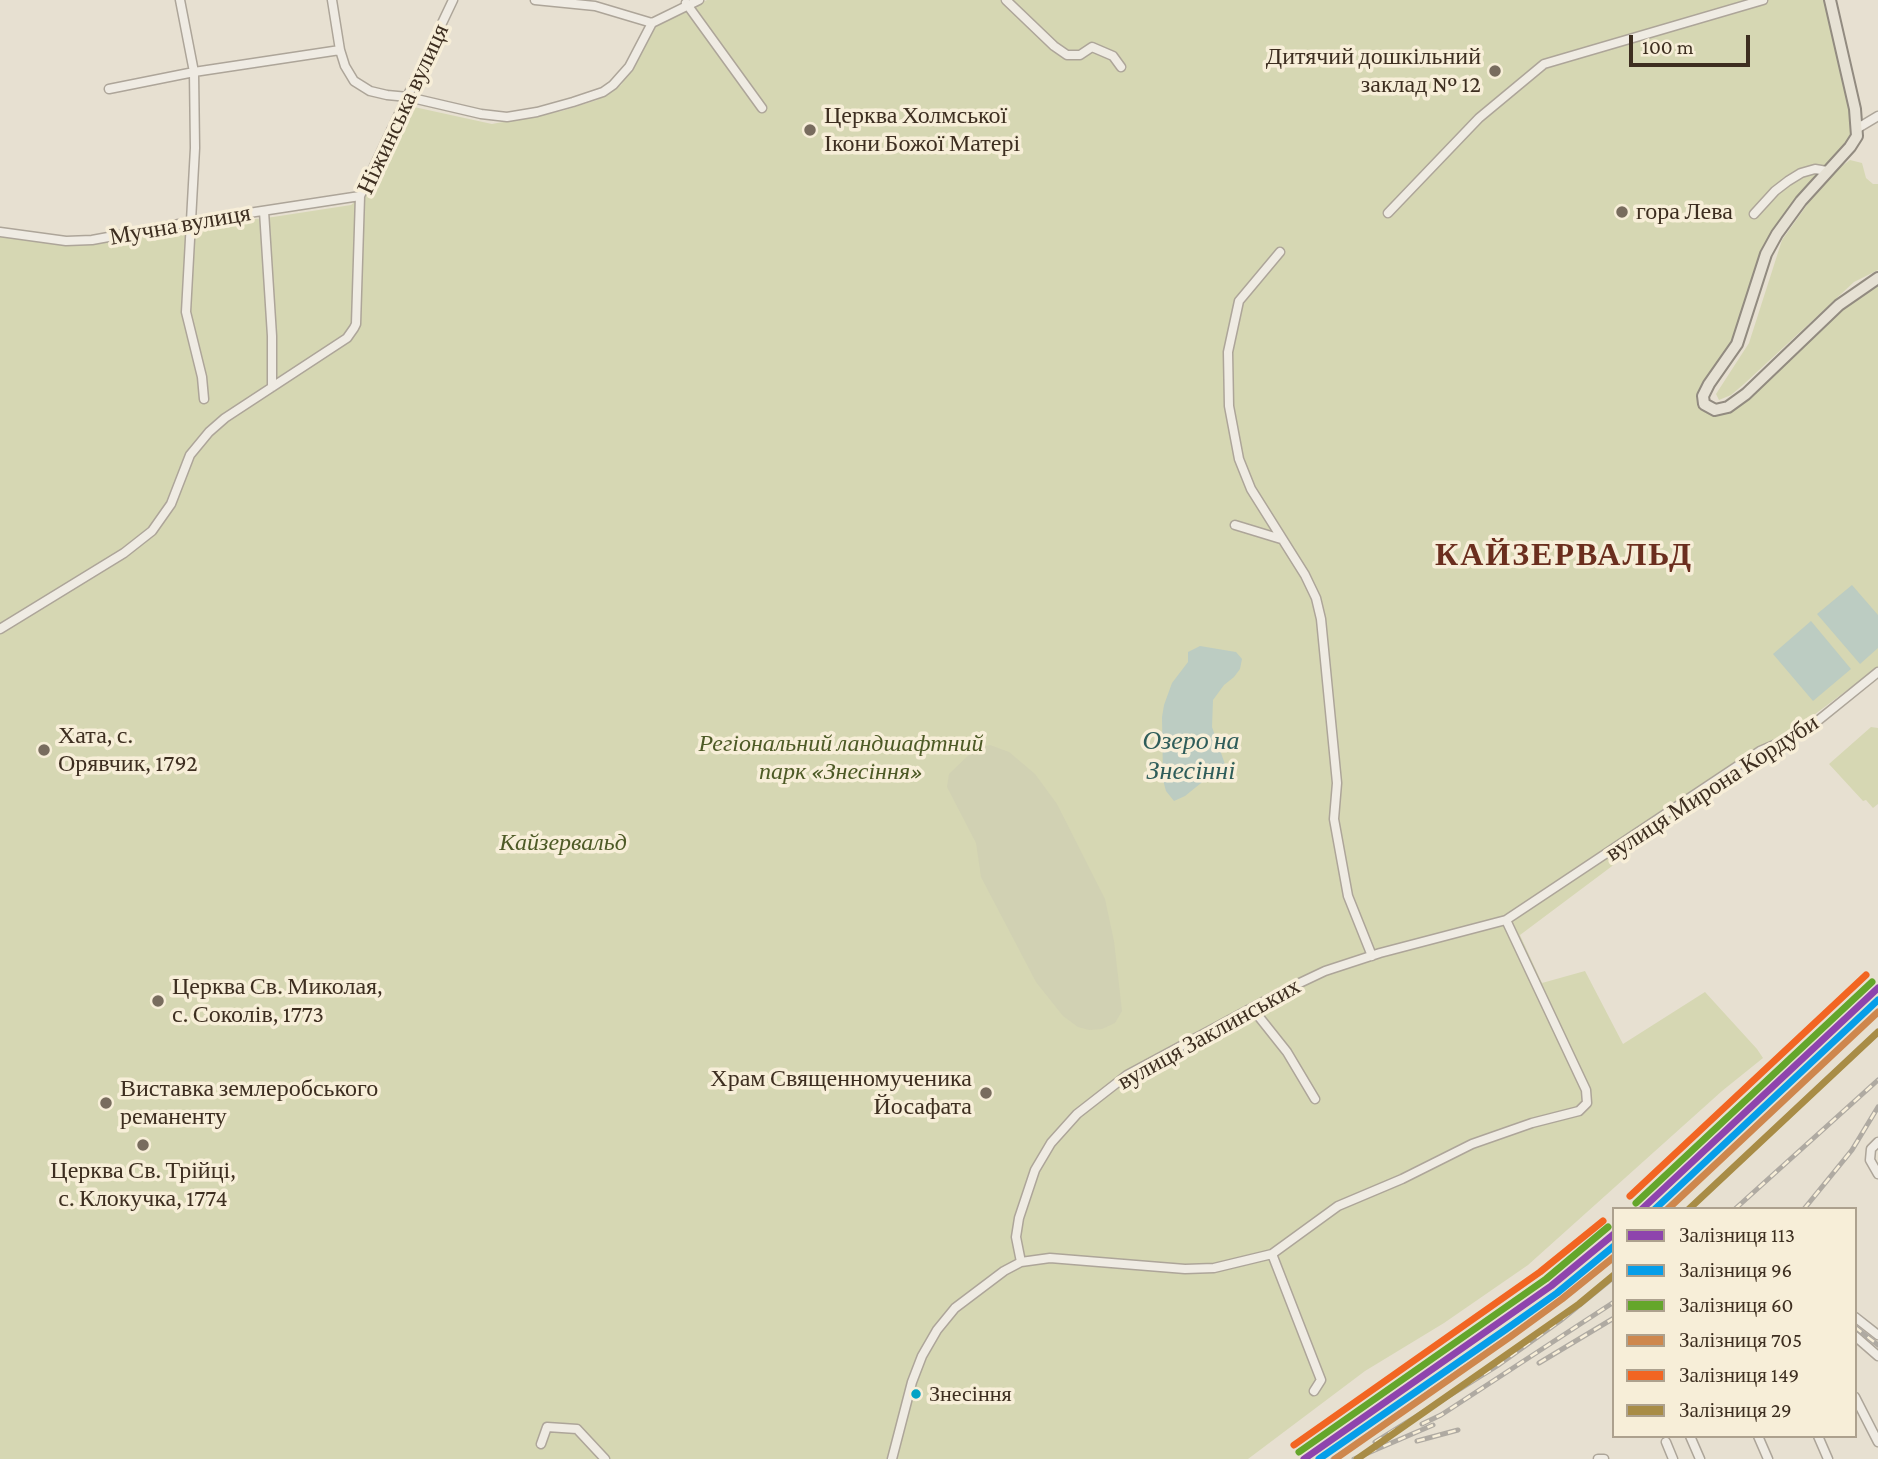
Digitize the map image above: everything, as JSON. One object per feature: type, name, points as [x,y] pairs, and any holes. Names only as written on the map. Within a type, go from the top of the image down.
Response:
[{"type":"main road","points":[[1830,0],[1858,128],[1854,142],[1777,234],[1766,254],[1737,344],[1703,396],[1704,404],[1719,410],[1737,401],[1839,305],[1878,278]]},
{"type":"street","points":[[180,0],[194,72],[195,148],[186,312],[202,377],[204,400]]},
{"type":"street","points":[[332,0],[340,50],[354,81],[370,91],[507,117],[537,113],[603,92],[622,78],[652,23],[686,2],[699,0]]},
{"type":"street","name":"Ніжинська вулиця","points":[[0,629],[124,554],[143,539],[163,519],[190,455],[209,432],[225,418],[347,338],[356,324],[360,196],[453,0]]},
{"type":"street","points":[[535,0],[592,3],[652,23]]},
{"type":"street","points":[[1006,0],[1054,46],[1068,55],[1080,55],[1092,47],[1112,56],[1121,67]]},
{"type":"street","points":[[1388,213],[1479,118],[1544,64],[1742,3],[1763,0]]},
{"type":"street","points":[[686,2],[762,108]]},
{"type":"street","points":[[109,89],[194,72],[340,50]]},
{"type":"street","points":[[1858,128],[1878,116]]},
{"type":"street","points":[[1755,214],[1775,191],[1801,173],[1815,169],[1827,171]]},
{"type":"street","name":"Мучна вулиця","points":[[0,232],[66,241],[92,240],[360,196]]},
{"type":"street","points":[[264,211],[272,336],[272,387]]},
{"type":"street","points":[[1280,252],[1239,301],[1228,352],[1229,406],[1239,458],[1251,489],[1305,575],[1316,598],[1321,619],[1337,783],[1335,819],[1348,896],[1372,956]]},
{"type":"street","points":[[1235,525],[1282,539]]},
{"type":"street","name":"вулиця Мирона Кордуби","points":[[1506,920],[1760,751],[1795,736],[1815,723],[1878,672]]},
{"type":"street","points":[[892,1459],[912,1382],[922,1356],[937,1330],[962,1303],[1004,1271],[1021,1262],[1050,1258],[1185,1269],[1214,1268],[1272,1254],[1338,1206],[1402,1179],[1472,1144],[1532,1123],[1579,1111],[1587,1103],[1586,1090],[1506,920]]},
{"type":"street","name":"вулиця Заклинських","points":[[1021,1262],[1016,1237],[1024,1200],[1035,1170],[1051,1143],[1066,1126],[1091,1101],[1127,1075],[1325,971],[1506,920]]},
{"type":"street","points":[[1252,1008],[1287,1052],[1315,1099]]},
{"type":"street","points":[[1878,1142],[1871,1149],[1870,1160],[1878,1174]]},
{"type":"street","points":[[1272,1254],[1321,1380],[1314,1391]]},
{"type":"street","points":[[1857,1319],[1878,1335]]},
{"type":"street","points":[[1857,1338],[1878,1356]]},
{"type":"street","points":[[1857,1401],[1878,1442]]},
{"type":"street","points":[[541,1444],[547,1427],[577,1429],[605,1459]]},
{"type":"street","points":[[1691,1438],[1700,1459]]},
{"type":"street","points":[[1759,1438],[1768,1459]]},
{"type":"street","points":[[1819,1438],[1828,1459]]},
{"type":"street","points":[[1666,1442],[1673,1459]]},
{"type":"street","points":[[1598,1459],[1604,1459]]},
{"type":"green space","name":"Регіональний ландшафтний парк «Знесіння»","points":[[707,0],[1825,0],[1855,133],[1775,232],[1735,338],[1701,388],[1716,413],[1878,280],[1878,667],[1520,935],[1542,983],[1585,971],[1623,1044],[1705,992],[1763,1058],[1722,1091],[1528,1265],[1444,1323],[1365,1371],[1248,1459],[0,1459],[0,236],[44,243],[86,245],[200,225],[351,205],[369,190],[414,107],[492,124],[562,111],[597,100],[621,85],[657,24]]},
{"type":"green space","points":[[1850,160],[1862,163],[1866,178],[1873,184],[1878,184],[1878,270],[1854,282],[1744,384],[1731,395],[1719,400],[1716,394],[1749,343],[1782,240],[1827,177]]},
{"type":"green space","points":[[1871,727],[1878,728],[1878,804],[1873,808],[1866,800],[1863,801],[1829,764]]},
{"type":"green space","points":[[990,745],[1009,752],[1035,774],[1057,804],[1105,899],[1114,941],[1122,1011],[1115,1023],[1102,1029],[1078,1027],[1063,1016],[1036,982],[981,877],[976,843],[947,787],[949,774],[975,749]]},
{"type":"water","points":[[1852,585],[1878,615],[1878,648],[1860,664],[1817,614]]},
{"type":"water","points":[[1811,621],[1851,669],[1813,701],[1773,654]]},
{"type":"water","name":"Озеро на Знесінні","points":[[1200,646],[1236,652],[1242,659],[1240,669],[1213,700],[1212,727],[1227,770],[1222,775],[1206,779],[1185,796],[1174,801],[1166,791],[1163,780],[1164,705],[1172,683],[1188,662],[1188,652]]},
{"type":"railway","points":[[1668,1207],[1878,1012]]},
{"type":"railway","points":[[1691,1207],[1878,1032]]},
{"type":"railway","points":[[1737,1207],[1878,1080]]},
{"type":"railway","points":[[1806,1207],[1852,1150],[1878,1107]]},
{"type":"railway","points":[[1333,1459],[1543,1313],[1612,1259]]},
{"type":"railway","points":[[1375,1442],[1497,1366],[1560,1321],[1612,1279]]},
{"type":"railway","points":[[1422,1424],[1441,1415],[1612,1303]]},
{"type":"railway","points":[[1539,1363],[1612,1319]]},
{"type":"railway","points":[[1857,1329],[1878,1345]]},
{"type":"railway","points":[[1354,1459],[1433,1425]]},
{"type":"railway","points":[[1417,1441],[1458,1430]]},
{"type":"rail line","name":"149","points":[[1630,1196],[1866,975]]},
{"type":"rail line","name":"60","points":[[1636,1203],[1872,982]]},
{"type":"rail line","name":"113","points":[[1644,1207],[1878,988]]},
{"type":"rail line","name":"96","points":[[1657,1207],[1878,1000]]},
{"type":"rail line","name":"705","points":[[1670,1207],[1878,1012]]},
{"type":"rail line","name":"29","points":[[1691,1207],[1878,1032]]},
{"type":"rail line","name":"149","points":[[1294,1445],[1540,1272],[1603,1221]]},
{"type":"rail line","name":"60","points":[[1299,1452],[1546,1279],[1608,1227]]},
{"type":"rail line","name":"113","points":[[1304,1459],[1551,1286],[1612,1236]]},
{"type":"rail line","name":"96","points":[[1319,1459],[1557,1293],[1612,1248]]},
{"type":"rail line","name":"705","points":[[1335,1459],[1510,1337],[1612,1259]]},
{"type":"rail line","name":"29","points":[[1357,1459],[1579,1304],[1612,1277]]},
{"type":"place","name":"Дитячий дошкільний заклад № 12","points":[[1495,71]]},
{"type":"place","name":"Церква Холмської Ікони Божої Матері","points":[[810,130]]},
{"type":"place","name":"гора Лева","points":[[1622,212]]},
{"type":"place","name":"Хата, с. Орявчик, 1792","points":[[44,750]]},
{"type":"place","name":"Церква Св. Миколая, с. Соколів, 1773","points":[[158,1001]]},
{"type":"place","name":"Храм Священномученика Йосафата","points":[[986,1093]]},
{"type":"place","name":"Виставка землеробського реманенту","points":[[106,1103]]},
{"type":"place","name":"Церква Св. Трійці, с. Клокучка, 1774","points":[[143,1145]]},
{"type":"place","name":"Знесіння","points":[[916,1394]]},
{"type":"district","name":"КАЙЗЕРВАЛЬД","points":[[1564,555]]},
{"type":"park label","name":"Кайзервальд","points":[[563,843]]}]
